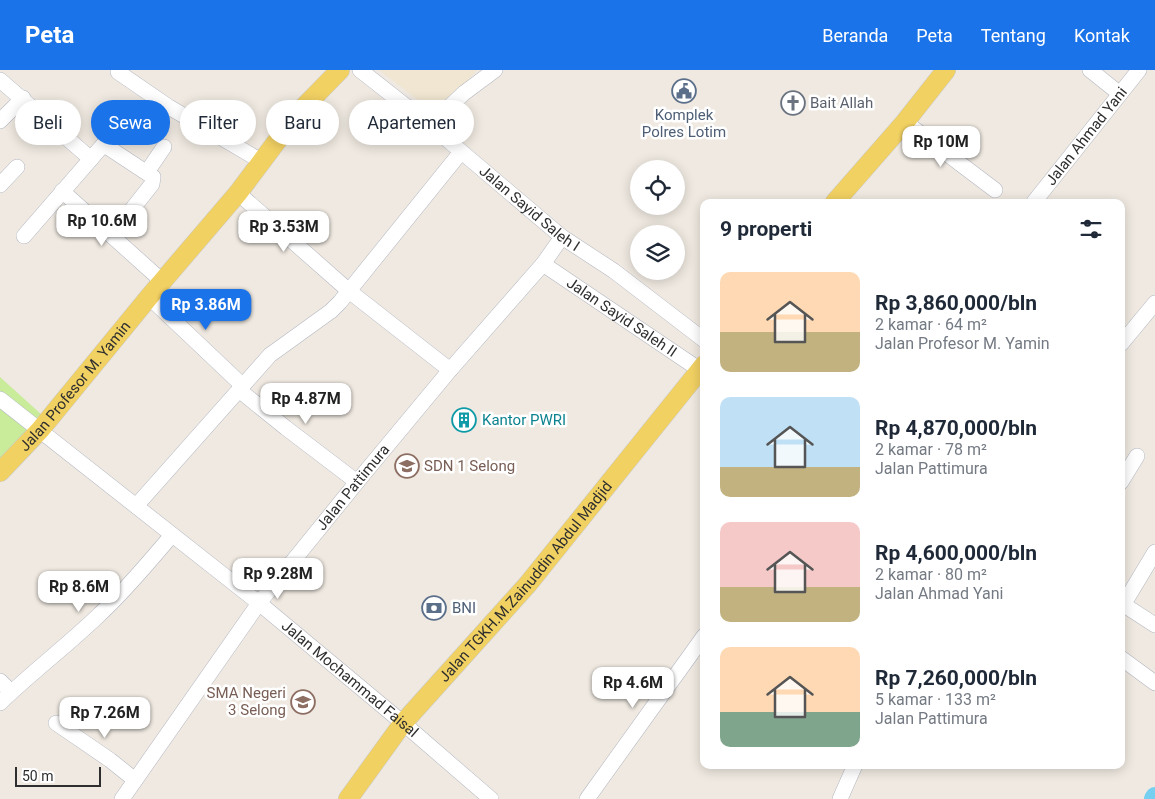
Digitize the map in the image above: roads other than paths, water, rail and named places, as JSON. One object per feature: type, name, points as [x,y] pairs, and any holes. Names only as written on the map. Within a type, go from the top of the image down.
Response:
[{"type":"main road","name":"Jalan Profesor M. Yamin","points":[[0,472],[40,430],[162,281],[238,193],[298,113],[340,70]]},
{"type":"main road","points":[[838,199],[905,122],[946,70]]},
{"type":"main road","name":"Jalan TGKH.M.Zainuddin Abdul Madjid","points":[[348,799],[403,723],[528,584],[700,369]]},
{"type":"street","name":"Jalan Sayid Saleh I","points":[[360,70],[398,100]]},
{"type":"street","points":[[457,100],[495,70]]},
{"type":"street","points":[[1090,70],[1120,94]]},
{"type":"street","name":"Jalan Ahmad Yani","points":[[1036,199],[1139,70]]},
{"type":"street","points":[[118,72],[169,107],[261,161]]},
{"type":"street","points":[[0,80],[91,158]]},
{"type":"street","points":[[0,121],[23,98]]},
{"type":"street","points":[[905,122],[994,190]]},
{"type":"street","name":"Jalan Sayid Saleh I","points":[[453,145],[562,237],[614,271],[700,337]]},
{"type":"street","points":[[24,236],[100,148],[106,146],[147,172],[154,180],[126,216]]},
{"type":"street","points":[[147,172],[164,147]]},
{"type":"street","points":[[136,506],[270,355],[332,311],[461,152]]},
{"type":"street","points":[[0,185],[17,167]]},
{"type":"street","points":[[62,191],[162,281]]},
{"type":"street","points":[[238,193],[349,291],[450,370]]},
{"type":"street","name":"Jalan Pattimura","points":[[122,799],[259,603],[450,370],[544,264],[562,237]]},
{"type":"street","name":"Jalan Sayid Saleh II","points":[[544,264],[700,366]]},
{"type":"street","points":[[149,297],[241,388],[286,428],[357,482]]},
{"type":"street","points":[[1125,339],[1155,303]]},
{"type":"street","name":"Jalan Mochammad Faisal","points":[[0,399],[259,603],[492,799]]},
{"type":"street","points":[[1125,476],[1137,456]]},
{"type":"street","points":[[0,703],[100,614],[133,581],[172,536]]},
{"type":"street","points":[[1125,599],[1155,552]]},
{"type":"street","points":[[1125,606],[1155,625]]},
{"type":"street","points":[[587,799],[700,642]]},
{"type":"street","points":[[1125,661],[1155,683]]},
{"type":"street","points":[[0,681],[11,692]]},
{"type":"street","points":[[56,723],[110,760],[135,780]]},
{"type":"street","points":[[840,799],[853,769]]},
{"type":"place","name":"Komplek Polres Lotim","points":[[684,91]]},
{"type":"place","name":"Bait Allah","points":[[793,103]]},
{"type":"place","name":"Kantor PWRI","points":[[464,420]]},
{"type":"place","name":"SDN 1 Selong","points":[[407,466]]},
{"type":"place","name":"BNI","points":[[434,608]]},
{"type":"place","name":"SMA Negeri 3 Selong","points":[[303,702]]}]
